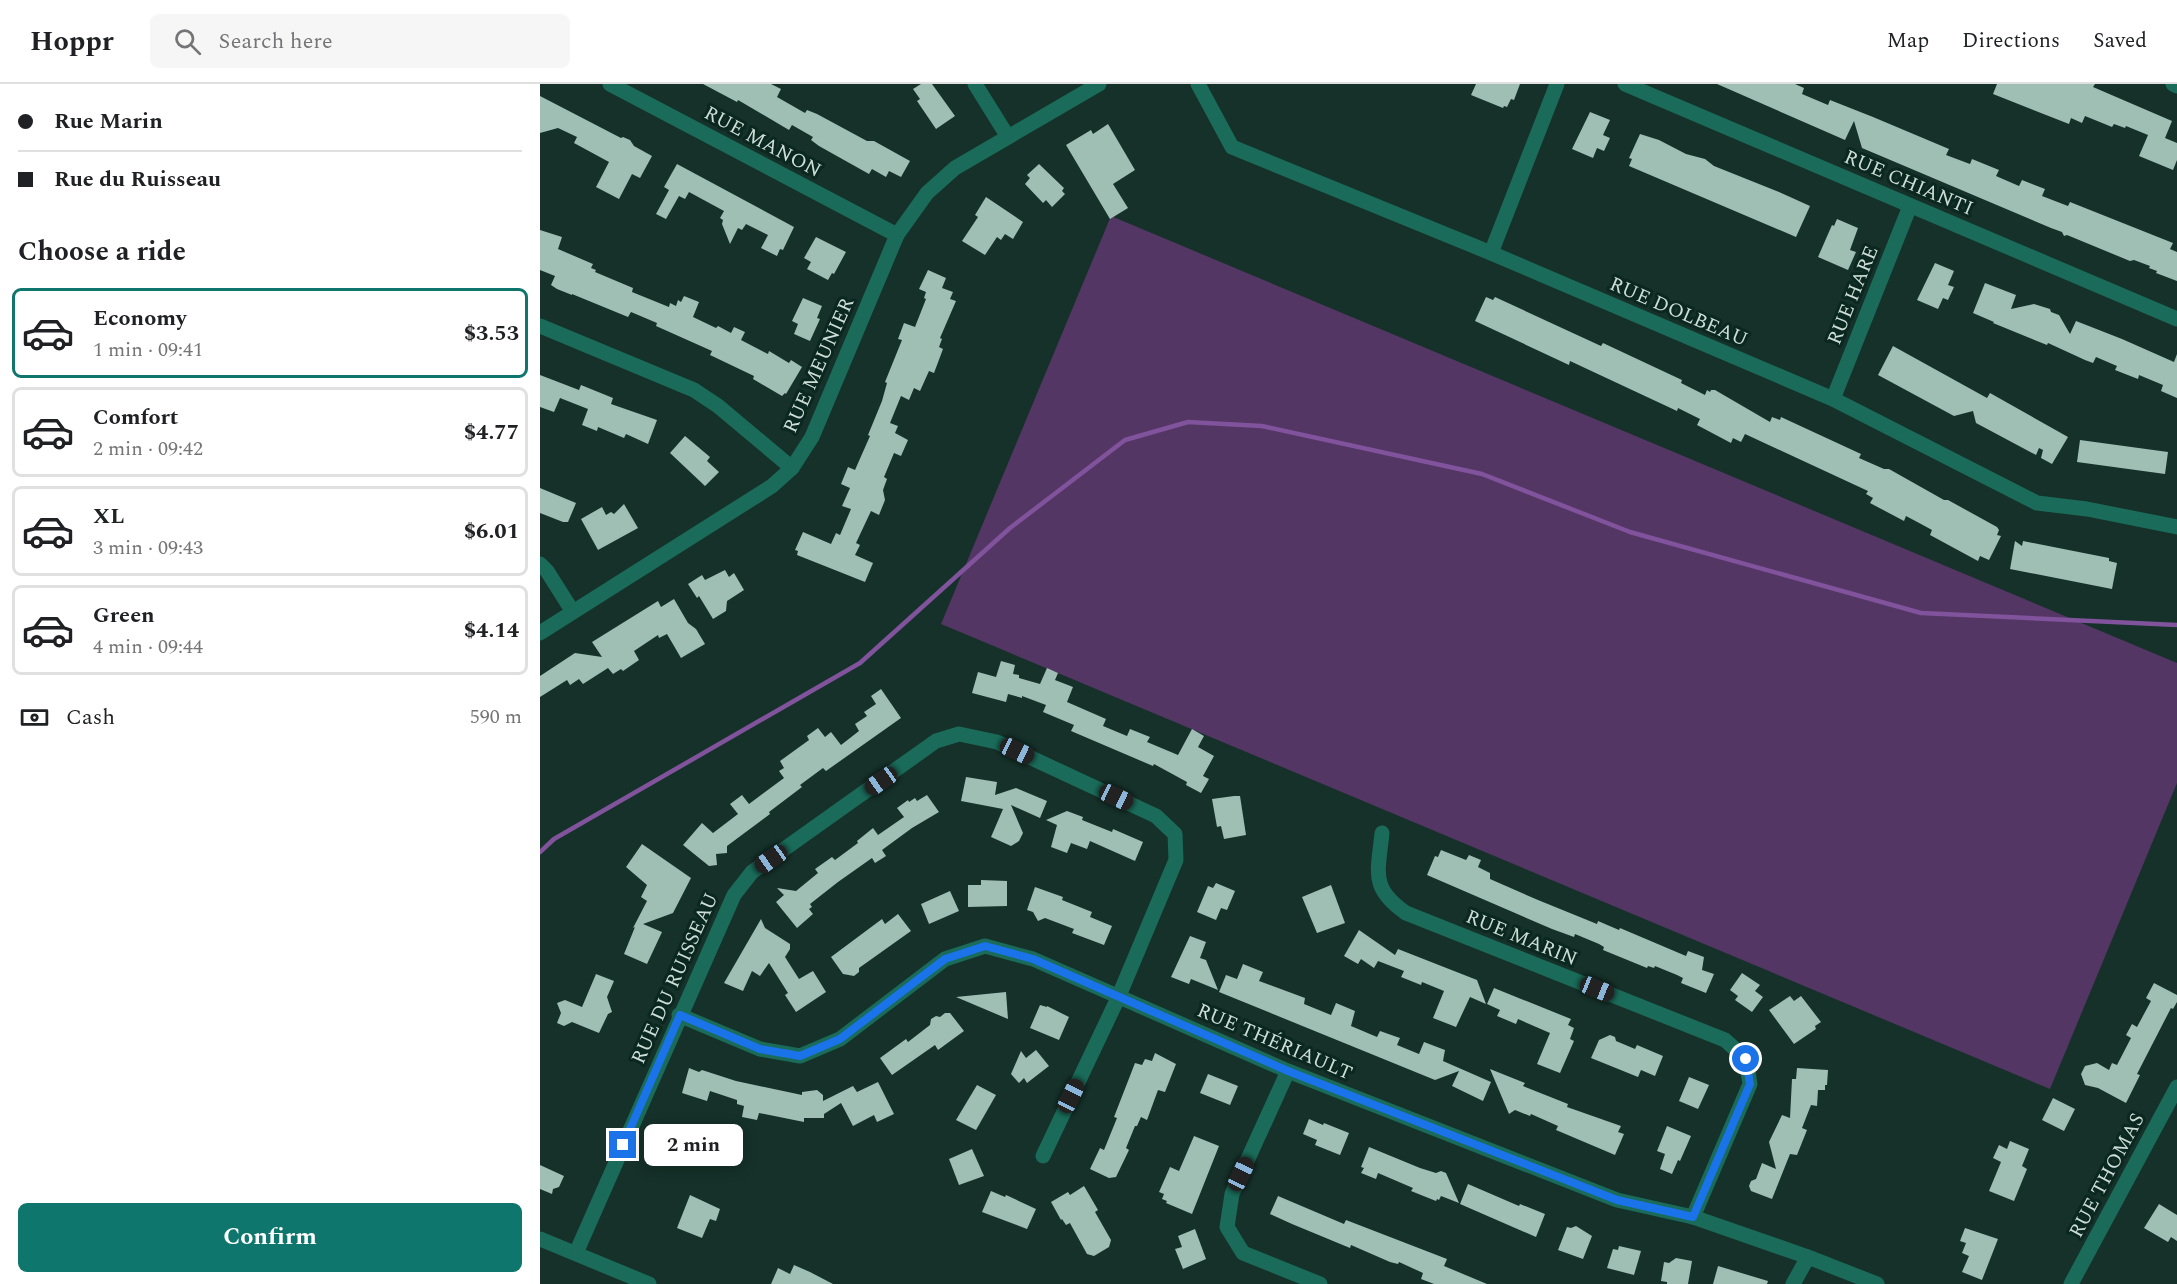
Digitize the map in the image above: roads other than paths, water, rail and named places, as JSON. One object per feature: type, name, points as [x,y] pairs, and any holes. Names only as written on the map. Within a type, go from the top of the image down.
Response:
[{"type":"street","name":"RUE MANON","points":[[610,84],[897,236]]},
{"type":"street","points":[[975,84],[1008,137]]},
{"type":"street","name":"RUE MEUNIER","points":[[540,633],[772,486],[792,468],[813,437],[897,236],[927,193],[955,168],[1099,84]]},
{"type":"street","name":"RUE DOLBEAU","points":[[1198,84],[1232,147],[1491,253],[1833,399],[2037,503],[2087,509],[2177,527]]},
{"type":"street","points":[[1491,253],[1557,84]]},
{"type":"street","name":"RUE CHIANTI","points":[[1625,84],[2177,319]]},
{"type":"street","name":"RUE HARE","points":[[1833,399],[1910,206]]},
{"type":"street","points":[[540,326],[694,390],[718,406],[792,468]]},
{"type":"street","points":[[540,564],[573,612]]},
{"type":"street","name":"RUE DU RUISSEAU","points":[[576,1253],[734,895],[752,872],[936,741],[959,734],[997,742],[1156,816],[1175,834],[1176,860],[1118,998],[1043,1156]]},
{"type":"street","name":"RUE MARIN","points":[[1382,833],[1377,877],[1388,901],[1406,914],[1725,1040],[1746,1059],[1750,1084],[1693,1217]]},
{"type":"street","name":"RUE THÉRIAULT","points":[[680,1015],[760,1049],[800,1056],[840,1039],[945,959],[985,946],[1033,959],[1288,1071],[1617,1200],[1693,1217],[1808,1257],[1876,1284]]},
{"type":"street","points":[[1288,1071],[1232,1194],[1227,1227],[1243,1254],[1320,1284]]},
{"type":"street","name":"RUE THOMAS","points":[[2071,1284],[2177,1087]]},
{"type":"street","points":[[540,1239],[649,1284]]},
{"type":"street","points":[[1793,1284],[1808,1257]]},
{"type":"waterway","points":[[540,852],[554,839],[860,663],[1010,528],[1125,440],[1188,422],[1262,426],[1482,474],[1630,532],[1921,613],[2177,625]]}]
